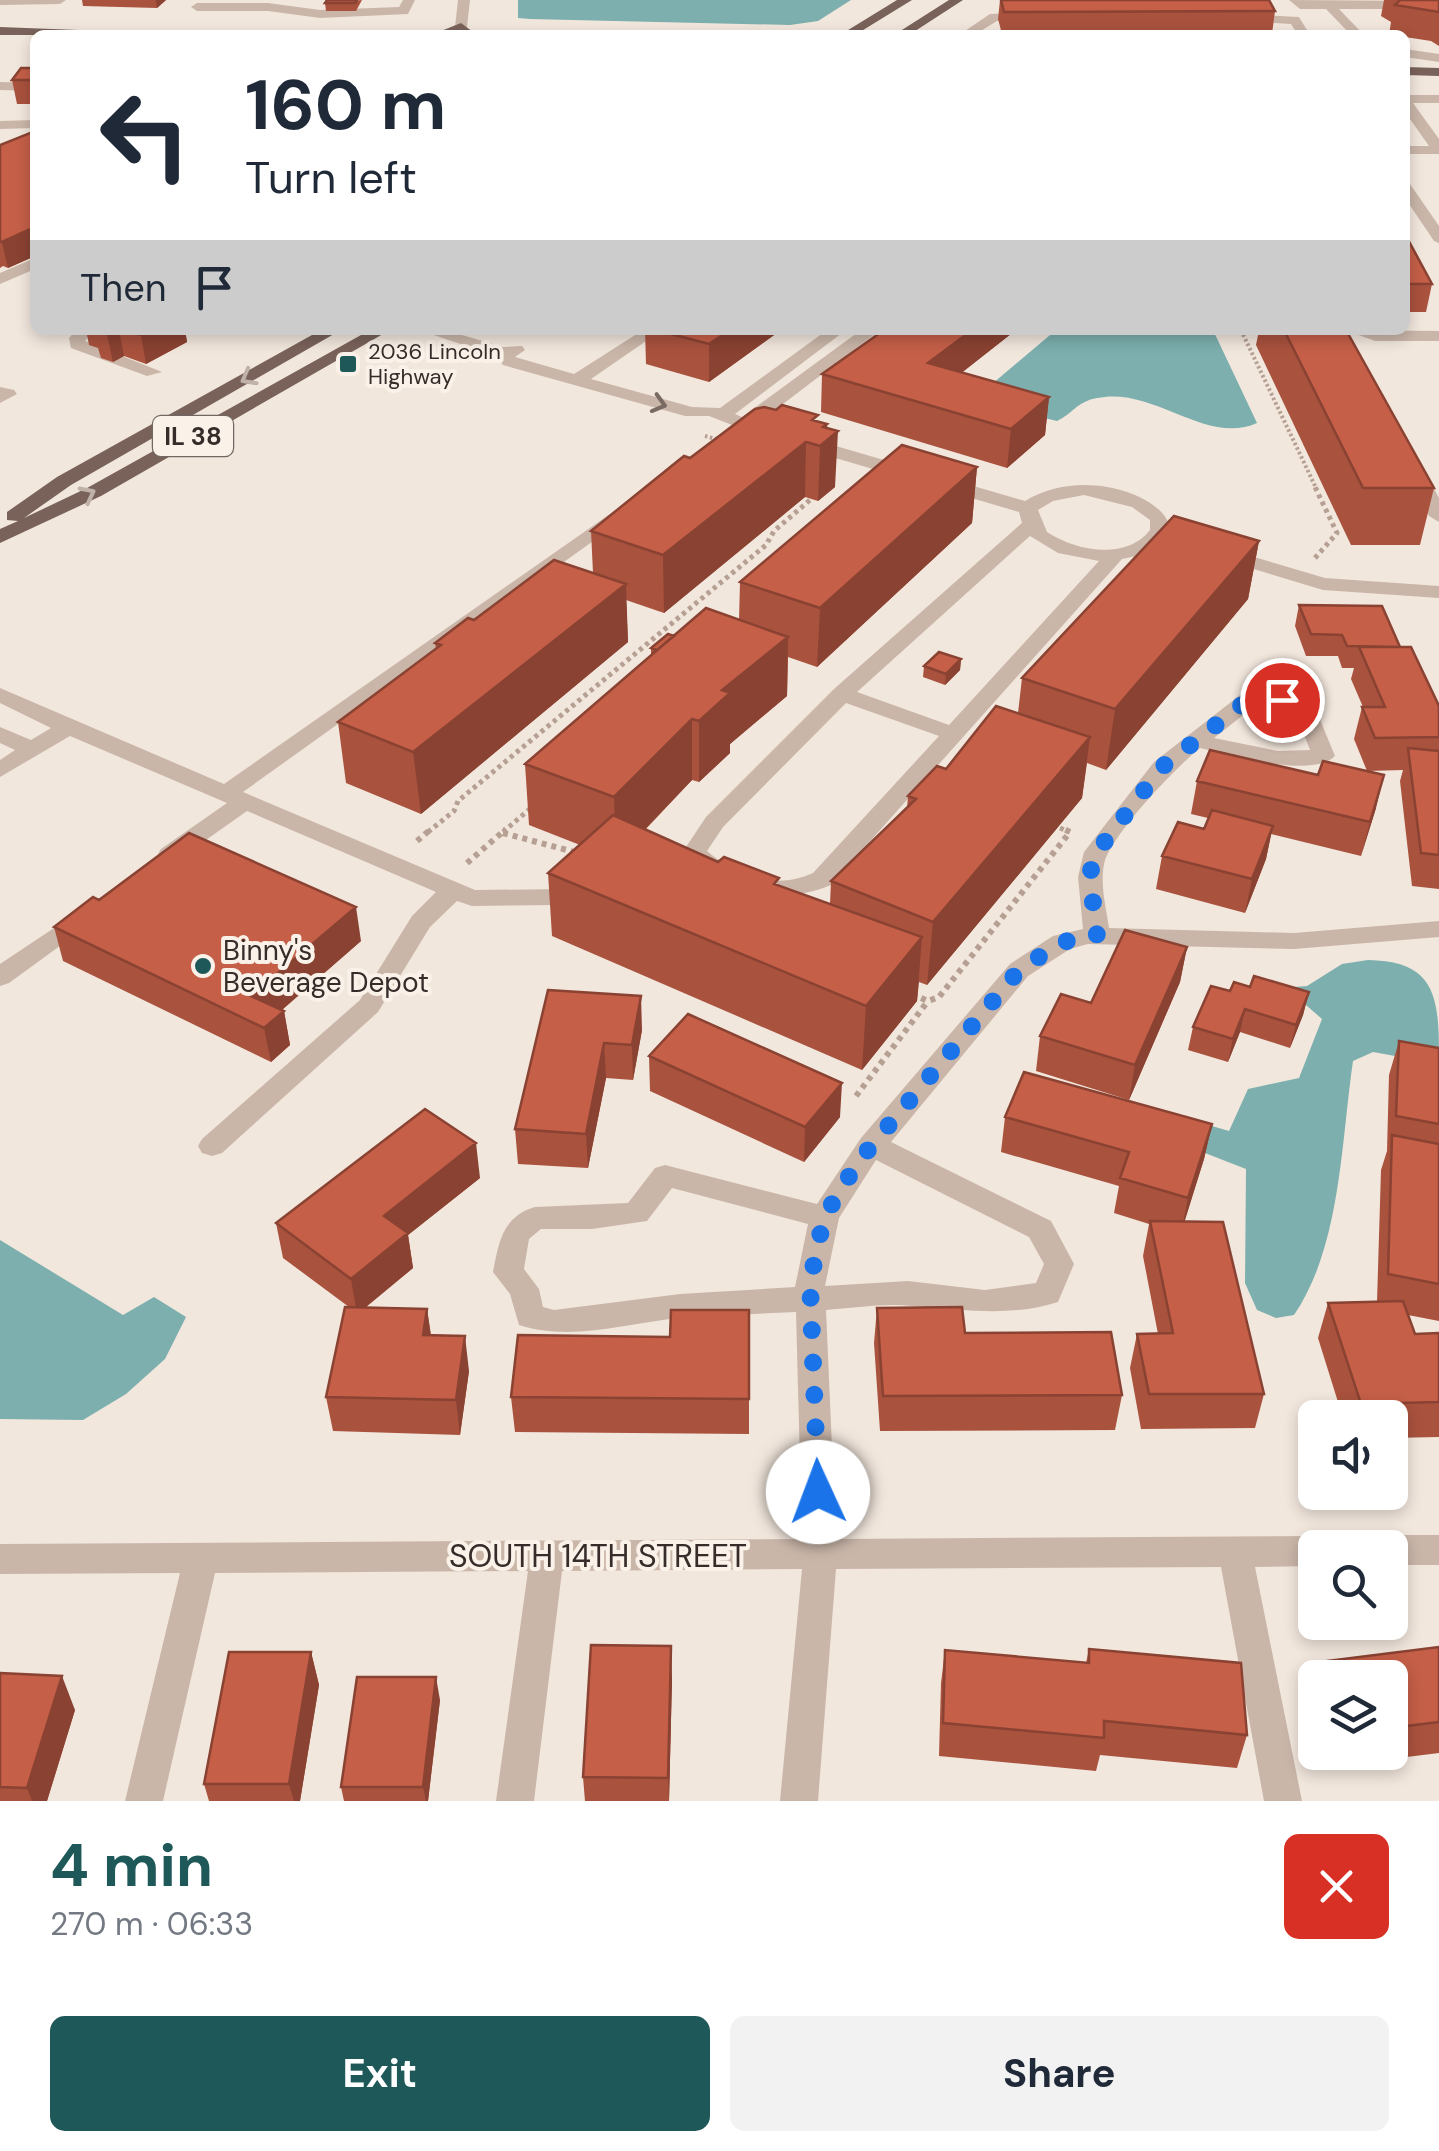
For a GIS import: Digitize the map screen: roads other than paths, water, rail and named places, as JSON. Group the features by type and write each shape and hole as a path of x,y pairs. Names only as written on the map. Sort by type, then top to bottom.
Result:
{"main road":[{"path":"855,30 906,0"},
{"path":"908,30 957,0"},
{"path":"0,31 30,32"},
{"path":"0,42 30,44"},
{"path":"1410,72 1439,72"},
{"path":"1410,84 1439,84"},
{"name":"IL 38","path":"0,526 64,481 325,335"},
{"name":"IL 38","path":"0,536 94,492 373,335"}],"street":[{"path":"0,0 60,0"},
{"path":"198,6 354,14 404,11 410,0"},
{"path":"464,0 466,30"},
{"path":"1294,0 1304,6 1427,5 1439,12"},
{"path":"1327,4 1353,30"},
{"path":"972,30 994,17 1042,16"},
{"path":"1233,18 1294,20 1301,30"},
{"path":"1410,54 1439,58"},
{"path":"0,86 30,87"},
{"path":"1410,100 1439,99"},
{"path":"1410,107 1439,150"},
{"path":"0,125 30,124"},
{"path":"1410,150 1439,150"},
{"path":"1410,192 1431,215 1439,238"},
{"path":"0,279 30,266"},
{"path":"1410,324 1439,324"},
{"path":"80,335 77,344 154,372"},
{"path":"444,335 502,352 528,349 707,400 716,413"},
{"path":"577,380 646,335"},
{"path":"716,413 831,335"},
{"path":"714,439 743,425 865,335"},
{"path":"1348,335 1439,336"},
{"path":"502,352 510,361 691,412 716,413 1030,516 1054,544 1094,554 1116,554 1176,539 1322,584 1439,592"},
{"path":"1404,450 1439,516"},
{"path":"1116,554 822,880 803,889 776,888 720,874 694,853 714,822 842,694 1030,516 1064,491 1105,490 1142,503 1176,539"},
{"path":"144,874 238,796 641,497"},
{"path":"842,694 954,734"},
{"path":"0,695 472,898 563,897"},
{"path":"1097,936 1090,877 1093,857 1162,767 1252,697 1282,700 1306,710 1324,756 1278,758 1198,741"},
{"path":"0,770 68,727"},
{"path":"0,734 33,750"},
{"path":"212,1146 369,1006 421,922 454,889"},
{"path":"0,977 101,904"},
{"path":"799,1801 820,1556 810,1282 824,1217 872,1145 1019,970 1062,942 1097,936 1294,941 1439,929"},
{"path":"824,1217 665,1176 638,1213 534,1218 515,1234 508,1272 524,1289 530,1316 554,1322 680,1306 908,1293 985,1302 1047,1293 1059,1264 1040,1229 872,1145"},
{"path":"1408,1550 1439,1550"},
{"name":"SOUTH 14TH STREET","path":"0,1559 1298,1551"},
{"path":"1235,1552 1283,1801"},
{"path":"515,1801 547,1557"},
{"path":"144,1801 201,1558"}],"water":[{"path":"518,0 851,0 818,21 790,25 518,18"},
{"path":"1050,335 1215,335 1257,423 1238,428 1218,427 1139,400 1118,397 1090,400 1057,421 983,403 979,395"},
{"path":"1391,962 1422,977 1435,1004 1439,1064 1373,1052 1353,1061 1337,1193 1321,1258 1294,1315 1276,1318 1257,1310 1245,1283 1246,1169 1205,1153 1205,1124 1229,1131 1248,1089 1299,1078 1322,1019 1306,1005 1293,1005 1282,988 1307,986 1342,964"},
{"path":"0,1240 123,1315 154,1297 186,1317 165,1359 126,1394 83,1420 0,1419"}],"place":[{"name":"2036 Lincoln Highway","path":"348,364"},
{"name":"Binny's Beverage Depot","path":"203,966"}]}
